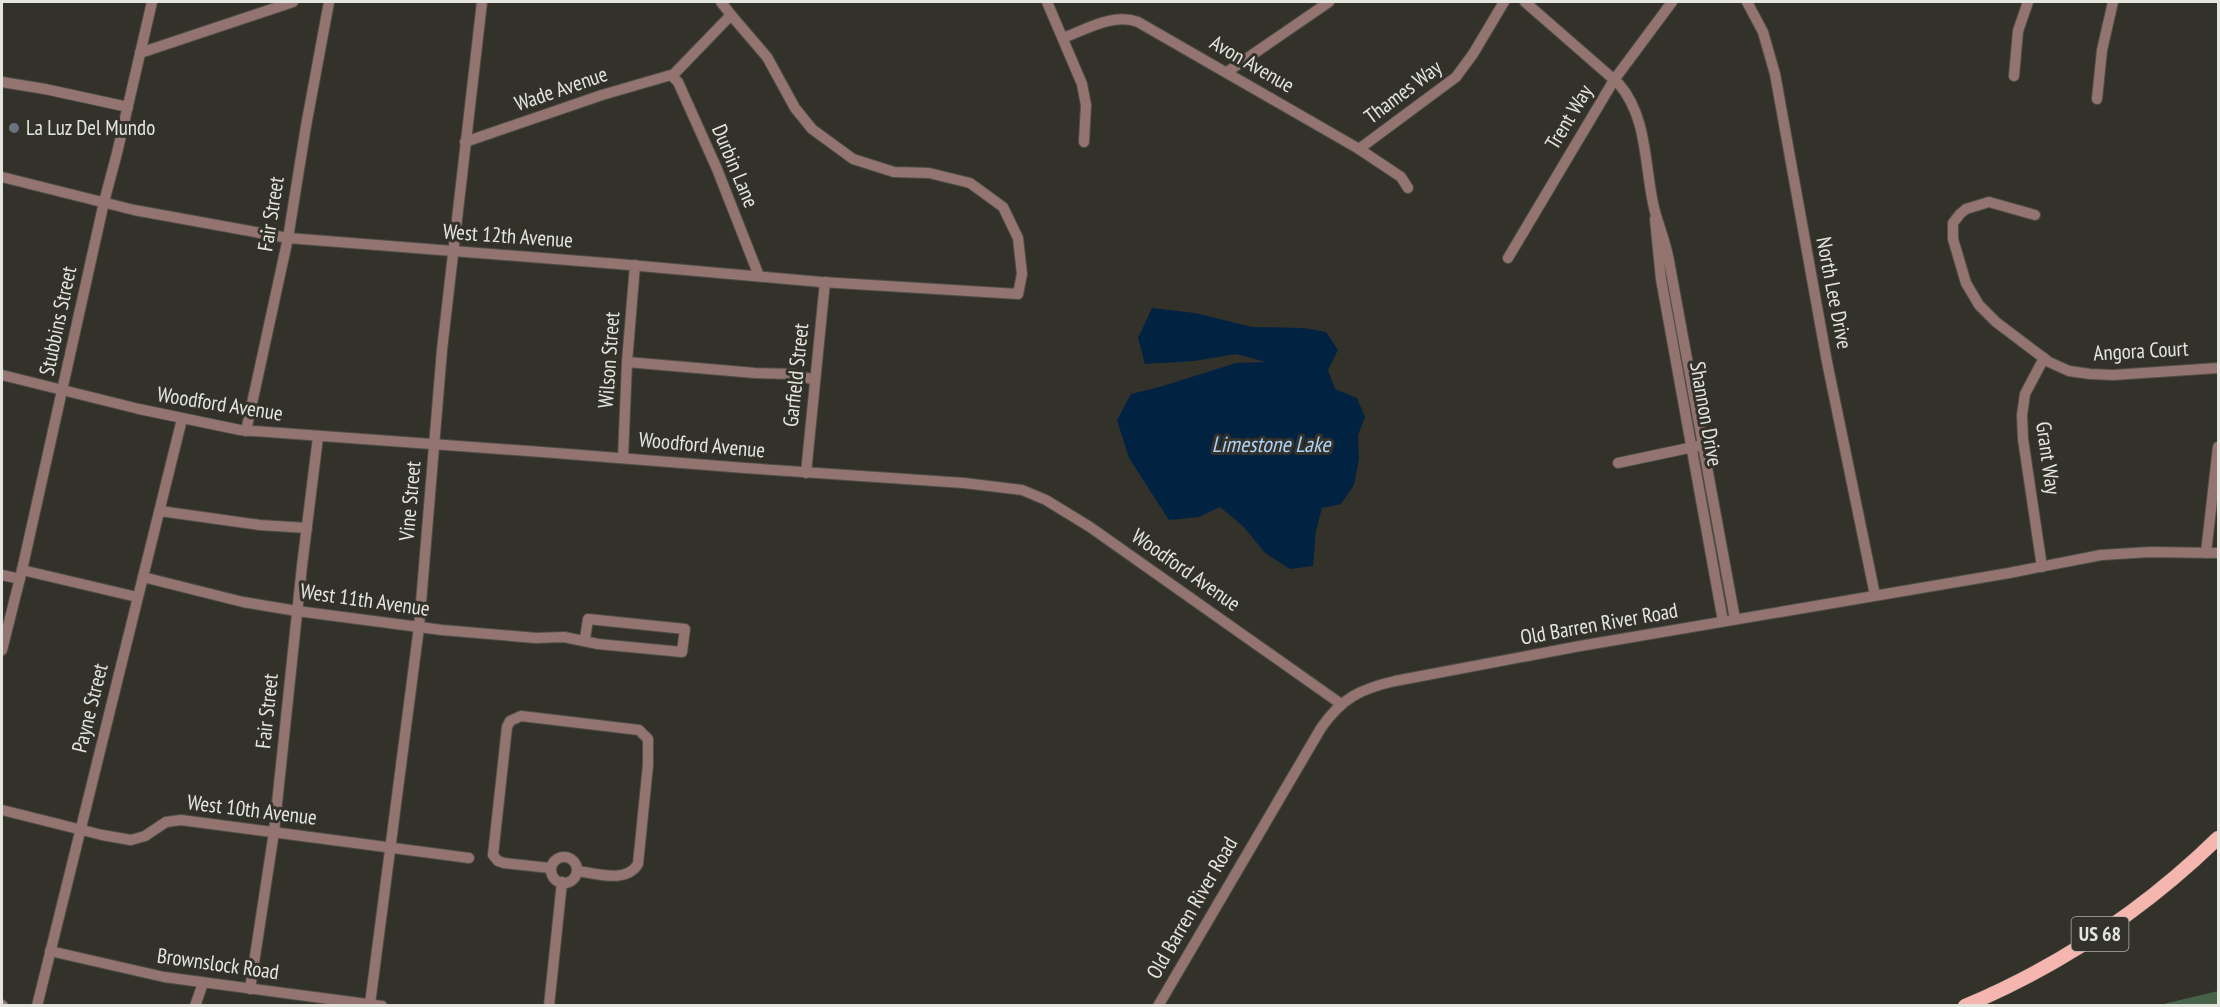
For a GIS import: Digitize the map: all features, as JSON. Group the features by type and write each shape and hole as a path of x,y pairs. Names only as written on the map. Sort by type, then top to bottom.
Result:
{"main road":[{"name":"US 68","path":"1965,1005 2030,975 2101,934 2156,894 2218,838"}],"street":[{"name":"Stubbins Street","path":"2,650 152,2"},
{"path":"140,53 293,2"},
{"name":"Fair Street","path":"246,431 288,238 329,2"},
{"name":"Vine Street","path":"370,1004 419,627 452,252 482,2"},
{"path":"672,75 731,15 721,2"},
{"path":"1047,2 1085,94 1084,142"},
{"path":"1227,72 1329,2"},
{"name":"Thames Way","path":"1359,149 1456,77 1473,54 1504,2"},
{"name":"Shannon Drive","path":"1525,2 1614,80 1626,93 1636,113 1655,213 1666,246 1682,326 1735,619"},
{"name":"Trent Way","path":"1508,258 1614,80 1671,2"},
{"name":"North Lee Drive","path":"1748,2 1763,32 1775,74 1827,362 1875,595"},
{"path":"2014,76 2018,31 2028,2"},
{"path":"2097,99 2102,50 2113,2"},
{"name":"West 12th Avenue","path":"2,177 214,226 288,238 825,282 1018,294 1023,274 1018,238 1003,207 970,183 928,173 894,172 854,159 812,129 795,108 767,57 731,15"},
{"name":"Avon Avenue","path":"1063,38 1107,21 1128,18 1227,72 1359,149 1401,177 1408,188"},
{"name":"Wade Avenue","path":"465,142 621,89 672,75"},
{"name":"Durbin Lane","path":"672,75 678,82 717,169 759,276"},
{"path":"2,82 128,107"},
{"name":"Angora Court","path":"2035,215 1989,202 1960,213 1953,224 1953,234 1966,283 1979,305 1996,322 2044,358 2069,371 2090,374 2124,374 2218,368"},
{"name":"Shannon Drive","path":"1655,213 1655,241 1723,621"},
{"name":"Wilson Street","path":"623,458 627,362 635,265"},
{"name":"Garfield Street","path":"806,473 825,282"},
{"path":"1670,328 1682,326"},
{"name":"Grant Way","path":"2042,567 2022,415 2025,394 2044,358"},
{"path":"627,362 793,374 815,380"},
{"name":"Woodford Avenue","path":"2,375 182,419 246,431 1009,487 1035,494 1090,526 1341,704"},
{"name":"Payne Street","path":"37,1005 182,419"},
{"name":"Fair Street","path":"250,989 274,832 318,437"},
{"path":"1618,463 1704,445"},
{"path":"2206,553 2218,447"},
{"path":"160,511 260,525 307,528"},
{"path":"1708,534 1720,532"},
{"name":"Old Barren River Road","path":"1158,1005 1296,766 1321,728 1341,704 1366,689 1395,681 1723,621 2101,555 2218,553"},
{"path":"2,575 21,575 137,597"},
{"name":"West 11th Avenue","path":"143,577 243,602 419,627 536,638 564,636 585,639 598,644 682,652 685,629 588,619 585,639"},
{"path":"550,868 504,863 495,859 493,855 507,727 510,721 521,716 639,730 648,739 648,765 638,864 631,872 618,876 577,871"},
{"name":"West 10th Avenue","path":"2,810 102,835 135,840 166,822 181,820 469,858"},
{"path":"564,856 572,860 577,871 573,879 562,882 553,877 550,868 556,858 564,856"},
{"path":"549,1005 562,882"},
{"name":"Brownslock Road","path":"50,951 165,977 382,1005"},
{"path":"195,1005 203,982"}],"green space":[{"path":"2218,991 2218,1005 2159,1005"}],"water":[{"name":"Limestone Lake","path":"1152,308 1195,313 1252,327 1304,328 1326,332 1338,350 1328,370 1335,389 1357,398 1365,417 1358,435 1359,459 1354,485 1341,504 1322,508 1316,530 1313,566 1290,569 1265,553 1243,526 1220,507 1199,517 1169,520 1129,458 1117,420 1131,394 1236,363 1266,362 1236,354 1194,361 1145,364 1138,338"}],"place":[{"name":"La Luz Del Mundo","path":"14,128"}]}
